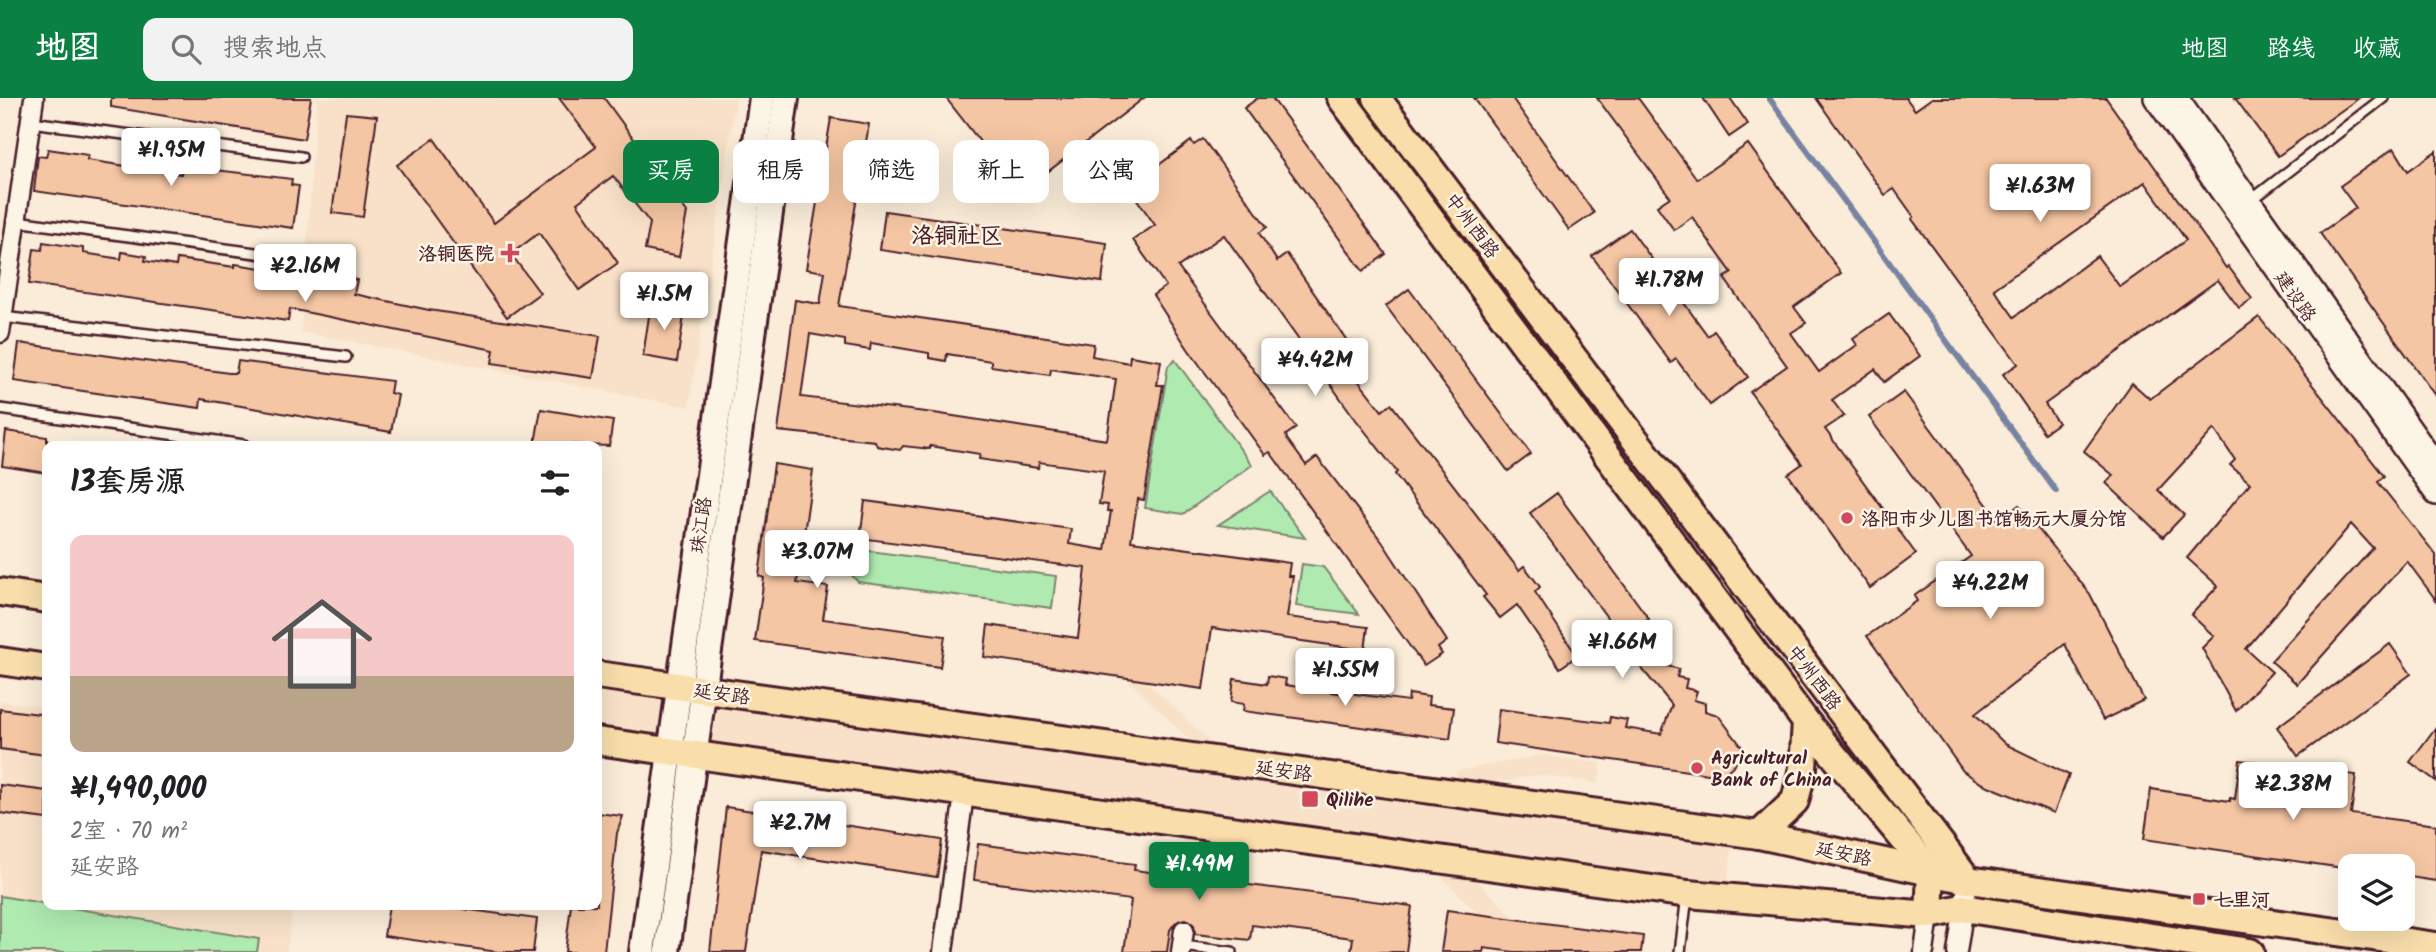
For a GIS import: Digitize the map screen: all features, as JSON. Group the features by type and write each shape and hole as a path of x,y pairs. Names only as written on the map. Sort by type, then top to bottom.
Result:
{"main road":[{"name":"珠江路","path":"667,952 681,753 762,98"},
{"name":"珠江路","path":"689,688 786,98"},
{"name":"中州西路","path":"1341,98 1806,722 1931,872"},
{"name":"中州西路","path":"1377,98 1968,880"},
{"path":"0,592 42,598"},
{"path":"0,661 42,667"},
{"name":"延安路","path":"602,676 1759,835 1968,880"},
{"path":"1759,835 1795,801 1803,768 1806,722"},
{"path":"602,742 1688,894 1929,915 1962,908 2250,952"},
{"name":"珠江路","path":"642,952 681,753"},
{"path":"1929,915 1931,872"},
{"path":"1968,880 2436,946"}],"street":[{"path":"1,325 34,98"},
{"name":"建设路","path":"2155,98 2244,206 2436,465"},
{"name":"建设路","path":"2177,98 2244,206 2436,494"},
{"path":"943,952 964,794"},
{"path":"1957,952 1968,880"},
{"path":"1924,952 1929,915"}],"lane":[{"path":"2244,206 2382,98"},
{"path":"31,122 302,157"},
{"path":"16,221 286,257"},
{"path":"1,325 346,357"},
{"path":"0,409 223,441"},
{"path":"1681,952 1688,894"},
{"path":"1182,942 1232,952"}],"shaded area":[{"name":"洛铜医院","path":"317,98 736,98 689,407 301,332"},
{"path":"1128,663 1217,749 1454,794 1457,771 1542,755 1601,763 1598,783 1537,775 1478,786 1734,833 1726,894 1468,872 1517,921 1499,934 1442,877 1445,856 602,741 602,680 1196,746 1122,674"},
{"path":"0,701 42,706 42,910 291,910 287,952 0,952"}],"green space":[{"path":"1175,360 1252,465 1183,514 1145,508 1168,366"},
{"path":"1270,491 1305,538 1218,525"},
{"path":"825,545 1056,576 1052,608 858,582"},
{"path":"1302,564 1323,567 1359,614 1296,606"},
{"path":"0,896 42,903 42,910 84,910 259,939 257,952 0,952"}],"building":[{"path":"111,98 311,98 304,139 111,107"},
{"path":"559,98 604,98 635,140 623,140 623,189 613,176 577,203 618,263 579,290 539,233 511,254 540,293 507,317 397,165 434,139 494,223 596,147"},
{"path":"946,98 1144,98 1089,140 1063,140 1063,160 1049,171 1049,140 979,140"},
{"path":"1258,98 1272,98 1386,254 1363,271 1244,108"},
{"path":"1474,98 1512,98 1594,213 1569,230"},
{"path":"1597,98 1638,98 1697,179 1748,144 1841,273 1794,307 1806,323 1791,333 1819,372 1857,345 1853,339 1889,314 1920,356 1884,382 1875,369 1832,400 1844,416 1825,429 1916,554 1870,588 1788,474 1802,464 1750,392 1787,366 1724,278 1732,273 1692,217 1674,230 1657,206 1670,197"},
{"path":"1703,98 1730,98 1748,124 1729,137"},
{"path":"1816,98 1906,98 1915,110 1932,98 2106,98 2226,268 2228,266 2252,299 2239,308 2218,280 2045,404 2058,423 2044,433 2003,374 2018,364 1912,219 1914,217 1894,189 1885,195","holes":["2145,182 2186,240 2120,287 2097,256 2014,317 1994,289"]},
{"path":"2235,98 2359,98 2278,156"},
{"path":"346,113 377,116 363,217 332,213"},
{"path":"831,118 869,124 866,140 843,140 843,203 856,203 839,306 1094,344 1092,356 1129,363 1130,356 1161,361 1157,385 1163,385 1144,500 1138,499 1131,541 1290,563 1288,576 1293,576 1287,617 1368,627 1365,650 1212,628 1203,689 984,657 988,625 1078,638 1086,568 860,538 865,501 1071,529 1069,544 1105,550 1111,511 1107,511 1108,505 1099,504 1104,471 1039,462 1038,468 979,459 980,454 930,446 930,449 903,446 900,450 877,446 875,441 778,431 795,300 820,304 825,272 806,269 817,203 829,203 827,140","holes":["810,334 845,340 845,346 870,350 871,343 929,353 929,358 946,361 947,354 991,361 991,366 1050,375 1051,369 1116,379 1107,440 934,413 801,397"]},
{"path":"1203,139 1267,227 1259,233 1277,261 1287,254 1368,371 1357,379 1382,411 1391,404 1519,570 1524,566 1540,587 1535,592 1577,656 1560,668 1517,605 1500,618 1224,235 1178,267 1296,428 1286,435 1287,439 1306,465 1317,457 1383,543 1447,641 1438,648 1442,654 1424,666 1270,452 1265,455 1188,349 1153,295 1166,286 1133,240 1155,225 1139,203 1159,203 1159,165 1191,141 1194,145"},
{"path":"2394,148 2408,171 2436,151 2436,397 2320,233 2356,208 2340,186"},
{"path":"48,149 88,155 87,160 126,166 127,160 151,163 150,169 181,174 182,166 292,179 291,185 299,186 293,228 34,191 38,156 46,157"},
{"path":"634,203 680,203 687,212 679,257 645,250 650,223"},
{"path":"885,211 1107,243 1102,282 880,250"},
{"path":"1630,229 1708,336 1714,331 1748,377 1710,405 1676,359 1671,363 1592,256"},
{"path":"43,242 83,248 83,253 121,259 122,252 146,256 145,261 176,266 177,259 235,267 235,264 287,272 286,277 318,281 319,273 357,280 354,294 429,310 600,336 593,378 492,363 494,350 290,309 288,321 29,284 34,249 42,250"},
{"path":"1409,289 1531,454 1508,471 1386,306"},
{"path":"651,303 685,309 677,362 643,356"},
{"path":"2259,317 2384,476 2378,482 2436,555 2436,600 2407,561 2297,684 2271,661 2373,548 2351,524 2246,649 2272,672 2236,711 2202,648 2214,636 2191,615 2218,586 2187,558 2250,483 2230,465 2235,460 2214,429 2158,490 2184,515 2163,537 2106,483 2113,475 2084,451 2132,383 2150,399"},
{"path":"19,343 229,373 236,373 238,361 392,381 390,393 398,395 391,432 201,399 200,408 14,381"},
{"path":"1904,392 1999,521 2019,505 2090,594 2144,700 2103,720 2065,644 1975,714 2005,744 2069,775 2054,813 1981,783 1963,771 1867,636 1917,601 1914,596 1971,556 1869,417"},
{"path":"541,409 613,421 609,446 602,446 602,441 535,441"},
{"path":"6,431 47,437 47,441 42,441 42,472 2,466"},
{"path":"774,464 813,470 797,583 828,587 823,619 945,636 940,667 755,641 764,578 759,576"},
{"path":"1557,493 1649,619 1626,636 1662,645 1660,653 1670,655 1667,666 1679,669 1677,677 1687,679 1685,688 1697,691 1694,700 1705,703 1705,711 1718,715 1742,747 1736,763 1722,776 1495,743 1499,709 1609,723 1610,717 1627,720 1625,728 1661,734 1672,705 1628,652 1631,650 1530,513"},
{"path":"2390,644 2411,674 2298,756 2277,727"},
{"path":"1268,676 1286,679 1285,685 1339,693 1340,685 1356,687 1355,694 1408,701 1409,694 1429,697 1428,705 1454,708 1450,739 1243,711 1244,704 1231,702 1234,679 1267,684"},
{"path":"0,709 42,714 42,754 0,749"},
{"path":"2436,727 2436,781 2410,762"},
{"path":"2240,760 2356,775 2351,814 2436,825 2436,881 2415,878 2415,854 2338,854 2338,867 2144,839 2151,789 2230,801 2230,798 2235,799"},
{"path":"0,785 42,790 42,818 0,813"},
{"path":"726,807 942,840 937,877 761,850 746,952 710,952"},
{"path":"602,814 623,816 617,833 604,952 565,952 570,910 602,910"},
{"path":"978,844 1135,864 1134,870 1412,906 1406,952 1351,952 1353,938 1252,925 1250,940 1195,934 1194,925 1185,919 1175,923 1170,930 1167,952 1124,952 1131,900 974,880"},
{"path":"388,910 471,910 537,919 533,952 498,952 384,936"},
{"path":"1447,910 1643,936 1641,952 1514,952 1484,948 1483,952 1441,952"}],"waterway":[{"path":"1769,98 2056,491"}],"place":[{"name":"洛铜医院","path":"510,253"},
{"name":"洛阳市少儿图书馆畅元大厦分馆","path":"1847,518"},
{"name":"Agricultural Bank of China","path":"1697,768"},
{"name":"Qilihe","path":"1310,799"},
{"name":"七里河","path":"2199,899"}],"district":[{"name":"洛铜社区","path":"957,235"}]}
